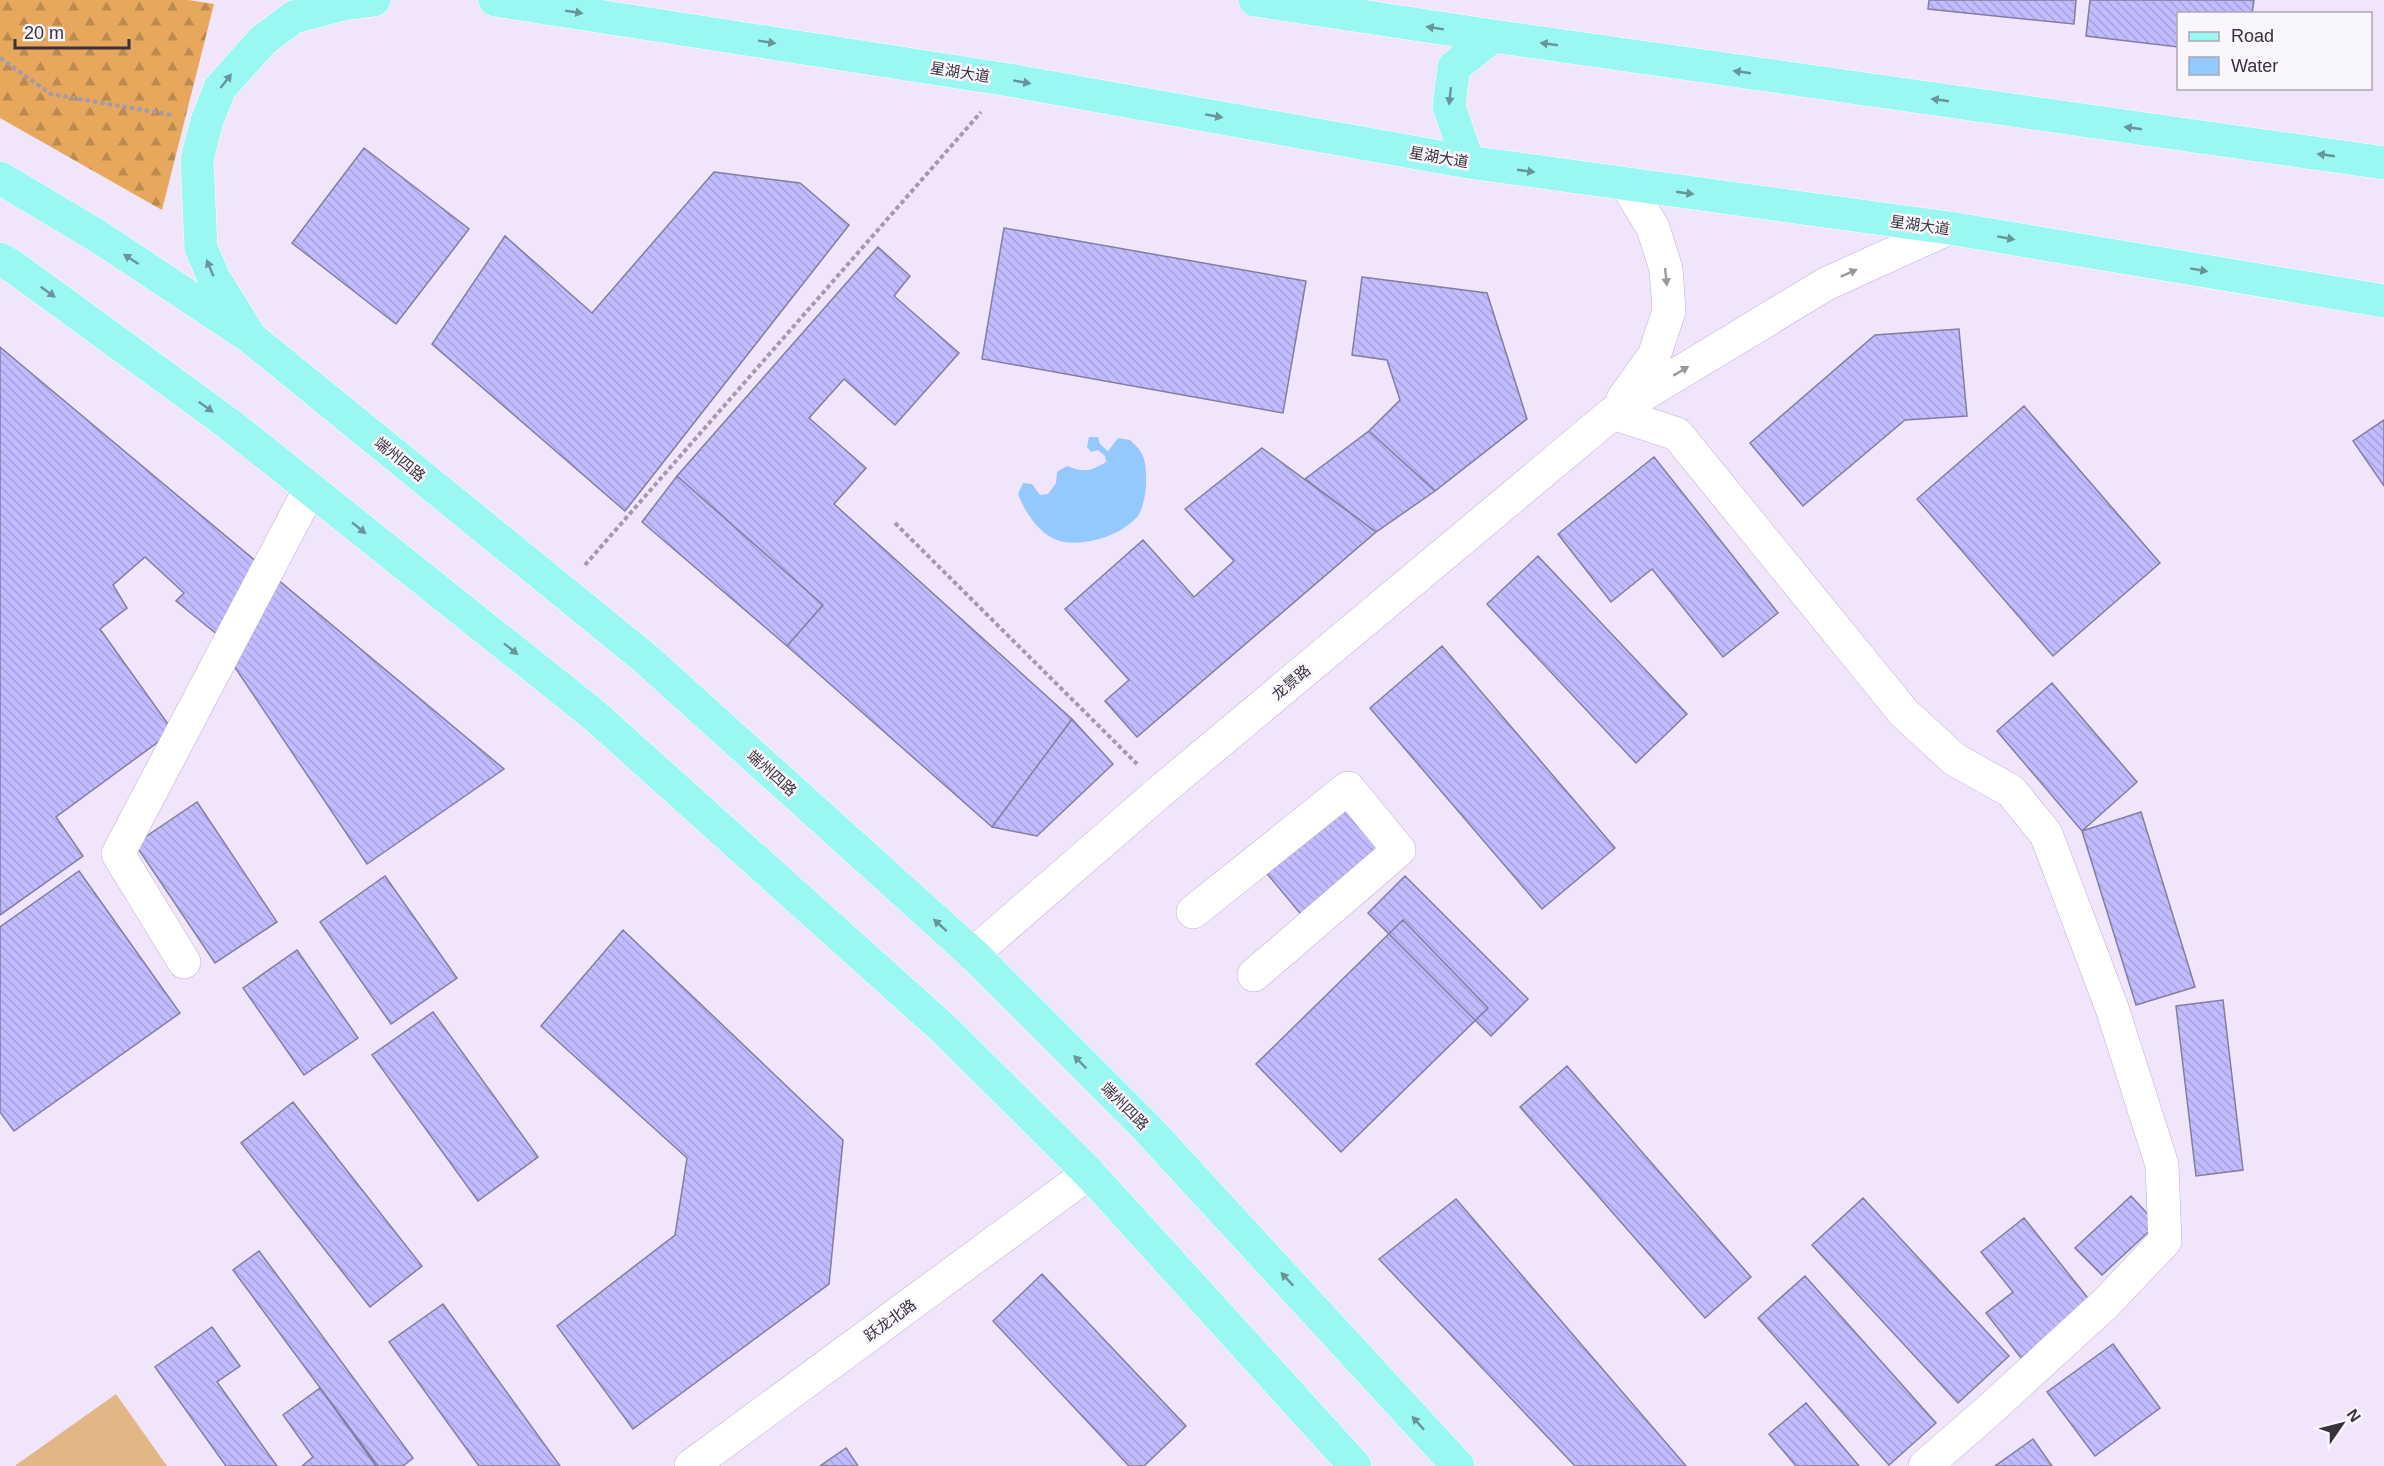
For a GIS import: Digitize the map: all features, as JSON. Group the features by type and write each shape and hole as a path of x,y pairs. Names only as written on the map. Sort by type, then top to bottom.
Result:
{"main road":[{"path":"250,337 214,278 201,248 197,159 207,121 220,88 263,40 294,17 343,4 374,0"},
{"name":"星湖大道","path":"495,0 1009,80 1468,162 1948,228 2384,301"},
{"path":"1255,0 2384,163"},
{"path":"1468,162 1449,106 1454,67 1493,36"},
{"name":"端州四路","path":"0,178 99,237 250,337 646,659 973,954 1145,1126 1458,1466"},
{"path":"5,268 229,424 594,715 945,1030 1089,1173 1355,1466"}],"street":[{"path":"1613,413 1654,356 1669,311 1665,268 1653,228 1627,185"},
{"path":"1613,413 1826,284 1948,228"},
{"path":"1613,413 1677,434 1904,713 1954,759 2011,791 2046,834 2113,1011 2162,1166 2165,1241 2105,1304 1986,1413 1924,1466"},
{"name":"龙景路","path":"973,954 1163,789 1613,413"},
{"path":"184,962 117,854 310,489"},
{"path":"1192,912 1348,788 1399,850 1254,975"},
{"name":"跃龙北路","path":"691,1466 1089,1173"}],"path":[{"path":"0,58 51,94 207,121"},
{"path":"562,591 1009,80"},
{"path":"895,523 1163,789"}],"green space":[{"path":"0,0 188,0 214,4 162,210 0,118"}],"shaded area":[{"path":"116,1394 167,1466 16,1466 16,1465"}],"water":[{"path":"1089,437 1098,437 1100,444 1108,451 1118,438 1130,440 1138,448 1146,468 1143,504 1137,517 1130,524 1112,535 1091,541 1060,541 1040,529 1018,494 1023,483 1032,484 1040,495 1048,494 1056,483 1057,472 1067,466 1087,470 1106,462 1105,456 1098,450 1091,452 1087,447"}],"building":[{"path":"1929,0 2076,0 2074,24 1928,9"},
{"path":"2090,0 2254,0 2252,12 2177,12 2177,47 2086,36"},
{"path":"364,148 469,229 396,324 292,243"},
{"path":"714,172 800,183 849,225 625,511 432,344 505,236 592,313"},
{"path":"1004,228 1306,281 1283,413 982,359"},
{"path":"878,247 910,276 894,296 959,353 895,425 844,379 809,418 866,468 834,504 1072,719 992,827 787,646 823,605 677,476"},
{"path":"1362,277 1487,293 1527,419 1435,491 1369,431 1400,400 1387,360 1352,355"},
{"path":"1959,329 1967,416 1905,420 1803,506 1750,443 1875,335"},
{"path":"0,347 504,769 367,864 230,660 240,653 176,601 184,593 145,557 113,585 127,608 100,629 173,731 56,817 83,856 0,915"},
{"path":"2024,406 2160,563 2053,656 1917,499"},
{"path":"2384,420 2384,486 2353,441"},
{"path":"1369,431 1435,491 1376,532 1305,479"},
{"path":"1262,448 1376,532 1137,737 1105,701 1129,680 1065,609 1143,540 1194,597 1234,561 1185,509"},
{"path":"1654,457 1778,613 1723,657 1652,569 1611,602 1558,534"},
{"path":"677,476 823,605 787,646 642,522"},
{"path":"1538,556 1687,714 1636,763 1487,604"},
{"path":"1442,646 1615,848 1542,909 1370,708"},
{"path":"2052,683 2137,782 2082,831 1997,731"},
{"path":"1072,719 1113,764 1037,836 992,827"},
{"path":"197,802 277,922 215,963 135,844"},
{"path":"1346,802 1386,851 1304,918 1264,870"},
{"path":"2141,812 2195,987 2136,1005 2082,831"},
{"path":"79,871 180,1013 14,1131 0,1112 0,927"},
{"path":"385,876 457,978 391,1024 320,922"},
{"path":"1405,876 1528,999 1491,1036 1368,913"},
{"path":"1403,920 1488,1008 1341,1152 1256,1064"},
{"path":"623,930 843,1140 829,1284 633,1429 557,1326 675,1235 687,1158 541,1026"},
{"path":"297,950 358,1038 304,1075 243,988"},
{"path":"2223,1000 2243,1170 2196,1176 2176,1006"},
{"path":"433,1012 538,1157 478,1201 372,1055"},
{"path":"1567,1066 1751,1277 1705,1318 1520,1107"},
{"path":"293,1102 422,1266 370,1307 241,1143"},
{"path":"2131,1196 2157,1224 2102,1275 2075,1248"},
{"path":"1863,1198 2009,1356 1958,1403 1812,1245"},
{"path":"1456,1199 1686,1466 1575,1466 1379,1259"},
{"path":"2024,1218 2091,1302 2021,1358 1986,1313 2013,1292 1981,1252"},
{"path":"259,1251 413,1458 403,1466 378,1466 233,1270"},
{"path":"1042,1274 1186,1426 1144,1466 1129,1466 993,1321"},
{"path":"1805,1276 1936,1423 1889,1465 1758,1318"},
{"path":"443,1304 560,1466 479,1466 389,1342"},
{"path":"212,1327 240,1366 217,1382 277,1466 226,1466 155,1367"},
{"path":"2113,1344 2160,1408 2095,1456 2047,1392"},
{"path":"320,1388 376,1466 302,1466 313,1457 283,1415"},
{"path":"1806,1403 1859,1466 1796,1466 1769,1434"},
{"path":"2033,1439 2052,1466 1995,1466"},
{"path":"846,1448 858,1466 820,1466"}]}
